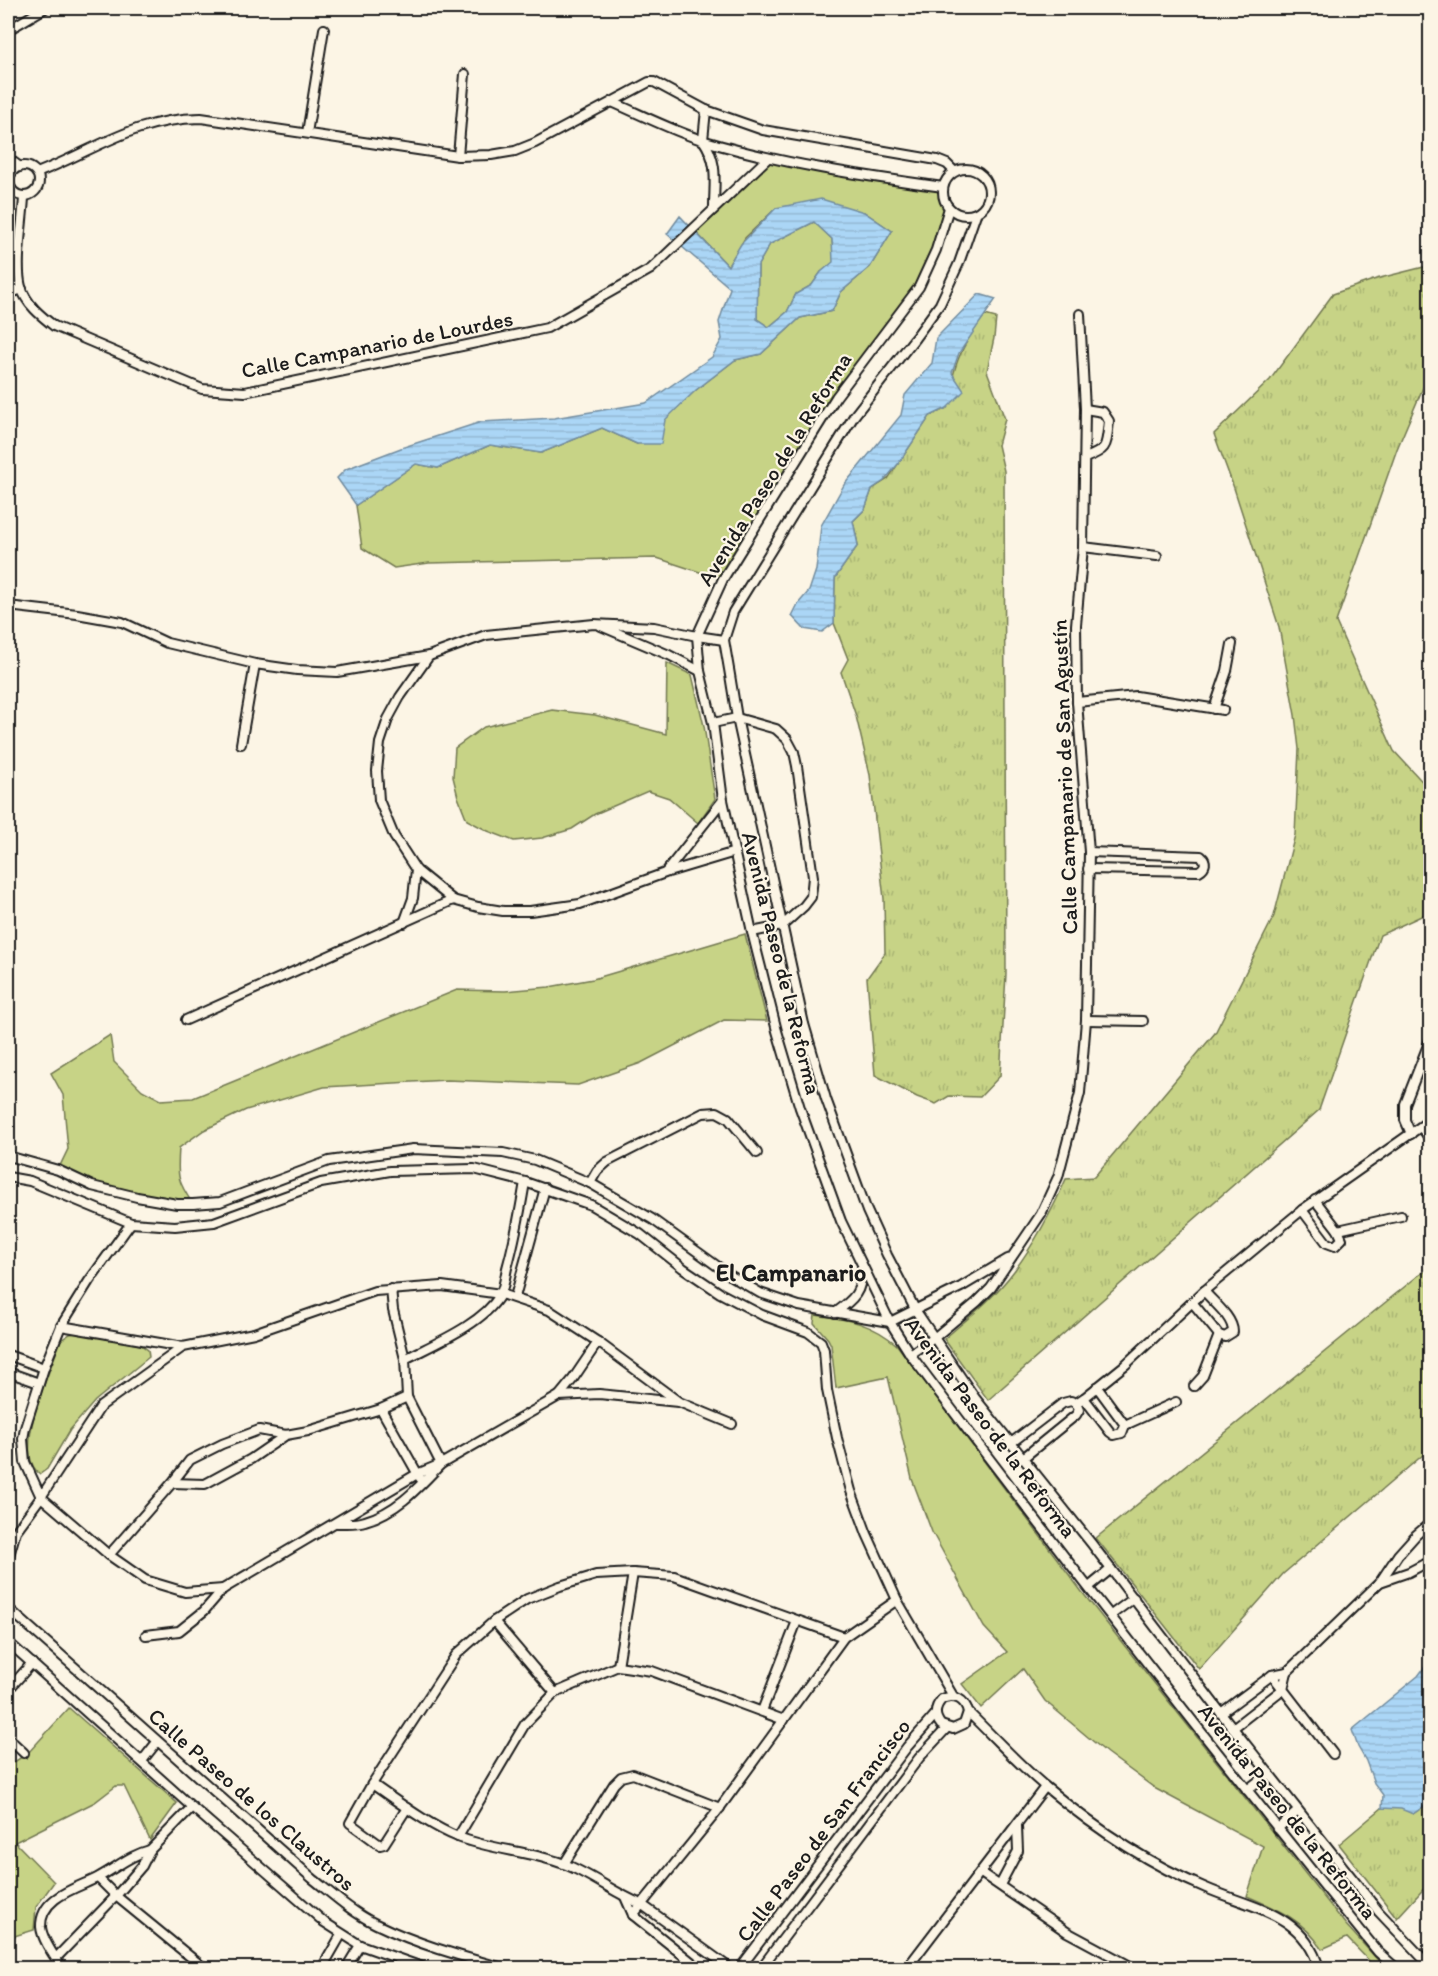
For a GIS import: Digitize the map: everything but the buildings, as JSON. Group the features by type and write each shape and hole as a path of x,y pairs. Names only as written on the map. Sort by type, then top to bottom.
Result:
{"street":[{"path":"8,30 45,8"},
{"path":"307,133 324,28"},
{"path":"458,156 465,74"},
{"path":"37,173 136,128 183,118 201,118 458,156 491,155 515,151 535,143 649,82 654,82 706,110 764,130 937,160 947,164 954,171"},
{"path":"612,102 703,140 768,158 944,187"},
{"path":"706,110 703,140 710,151 714,165 714,208"},
{"path":"8,158 20,167"},
{"name":"Calle Campanario de Lourdes","path":"22,289 33,307 54,326 202,388 245,392 547,328 651,269 768,158"},
{"path":"20,167 29,167 37,173 39,182 37,190 29,196 15,194 8,180 12,172 20,167"},
{"path":"972,168 987,181 990,193 984,209 966,216 957,214 949,208 945,202 944,187 946,180 954,171 972,168"},
{"path":"8,294 22,289 19,274 24,196"},
{"name":"Avenida Paseo de la Reforma","path":"949,208 936,250 919,287 836,397 723,579 697,636 700,671 713,723 723,800 774,1019 800,1107 841,1221 890,1322 910,1354 1277,1828 1378,1952 1396,1968"},
{"name":"Avenida Paseo de la Reforma","path":"976,214 959,262 940,304 854,416 733,612 724,640 737,717 804,1024 826,1099 867,1211 916,1311 975,1398 1134,1598 1221,1713 1379,1912 1431,1966"},
{"name":"Calle Campanario de San Agustín","path":"910,1354 934,1338 991,1288 1041,1214 1058,1178 1080,1093 1086,1020 1089,852 1077,702 1076,626 1083,546 1085,410 1080,314"},
{"path":"1084,459 1105,448 1109,421 1103,412 1085,410"},
{"path":"1083,546 1157,556"},
{"path":"8,606 122,622 167,643 255,664 297,670 337,672 429,656 486,635 594,624 654,627 724,640"},
{"path":"594,624 651,647 700,671"},
{"path":"1214,708 1227,671 1232,644"},
{"path":"429,656 400,697 388,719 380,743 377,771 379,800 394,836 416,870 453,900 503,911 530,911 580,904 665,873 735,852"},
{"path":"241,744 255,664"},
{"path":"1077,702 1136,696 1222,710"},
{"path":"713,723 737,717 776,729 787,739 794,752 813,877 811,897 782,926 752,932"},
{"path":"665,873 723,800"},
{"path":"1088,869 1199,871 1205,865 1205,859 1201,856 1089,852"},
{"path":"404,923 413,898 416,870"},
{"path":"186,1020 453,900"},
{"path":"1086,1020 1143,1021"},
{"path":"1411,1134 1405,1120 1405,1104 1431,1040"},
{"path":"590,1183 607,1161 703,1113 717,1112 728,1118 757,1152"},
{"path":"1011,1443 1063,1403 1080,1400 1097,1388 1204,1291 1302,1210 1431,1120"},
{"path":"1421,1127 1431,1139"},
{"path":"8,1156 58,1170 92,1186 177,1204 220,1202 329,1161 413,1149 503,1153 535,1160 590,1183 652,1219 731,1276 760,1293 799,1306 890,1322"},
{"path":"8,1177 30,1181 131,1222 175,1226 214,1222 321,1183 390,1170 474,1169 525,1182 591,1205 640,1234 683,1268 720,1293 762,1316 796,1327 817,1338 824,1350 827,1389 837,1438 851,1491 867,1534 897,1600 953,1696 964,1701 968,1712 1046,1787 1092,1823 1160,1866 1204,1888 1280,1917 1304,1936 1315,1955 1319,1968"},
{"path":"405,1359 472,1322 501,1294 518,1225 525,1182"},
{"path":"515,1298 544,1188"},
{"path":"1302,1210 1330,1245 1335,1246 1342,1239 1338,1230 1315,1200"},
{"path":"1338,1230 1401,1216"},
{"path":"131,1222 89,1281 61,1326 44,1368 25,1428 23,1439 25,1462 41,1497 109,1555 145,1580 185,1592 224,1589"},
{"name":"Calle Campanario de San Agustín","path":"890,1322 962,1287 1010,1258"},
{"path":"835,1313 856,1295 862,1282 862,1267"},
{"path":"61,1326 183,1347 254,1333 375,1291 392,1288 442,1286 501,1294 549,1310 598,1342 679,1402 732,1424"},
{"path":"392,1288 393,1310 405,1359 407,1397 441,1464"},
{"path":"1192,1302 1219,1335 1225,1337 1233,1332 1233,1326 1204,1291"},
{"path":"1194,1386 1203,1376 1219,1335"},
{"path":"146,1635 179,1631 204,1611 224,1589 417,1474 441,1464 559,1396 598,1342"},
{"path":"8,1559 12,1533 41,1497 101,1406 183,1347"},
{"path":"8,1355 44,1368"},
{"path":"8,1372 39,1383"},
{"path":"1097,1388 1125,1425"},
{"path":"559,1396 599,1394 679,1402"},
{"path":"109,1555 190,1460 222,1444 259,1430 286,1435 308,1431 381,1409 407,1397"},
{"path":"1080,1400 1114,1435 1122,1433 1125,1425 1176,1402"},
{"path":"1023,1458 1076,1414 1080,1400"},
{"path":"381,1409 423,1482"},
{"path":"172,1483 205,1484 251,1459 286,1435"},
{"path":"333,1524 364,1522 404,1501 441,1464"},
{"path":"1233,1728 1283,1689 1287,1672 1380,1582 1398,1555 1416,1535 1431,1523"},
{"path":"1380,1582 1431,1561"},
{"path":"1089,1587 1111,1569"},
{"path":"407,1808 384,1844 380,1845 350,1823 372,1784 456,1654 494,1621 527,1599 560,1586 596,1575 633,1573 674,1576 844,1637"},
{"path":"618,1666 633,1573"},
{"path":"1111,1615 1134,1598"},
{"path":"633,1914 720,1808 844,1637 897,1600"},
{"name":"Calle Paseo de los Claustros","path":"8,1608 157,1742 342,1902 374,1923 441,1951 503,1968"},
{"path":"494,1621 555,1693"},
{"path":"762,1711 797,1621"},
{"name":"Calle Paseo de los Claustros","path":"8,1642 324,1922 341,1935 360,1945 425,1968"},
{"path":"8,1690 32,1663"},
{"path":"458,1837 525,1724 555,1693 618,1666 652,1671 784,1720"},
{"path":"1221,1713 1272,1675 1287,1672"},
{"path":"1272,1675 1333,1754"},
{"path":"953,1696 942,1699 938,1703 935,1715 937,1721 946,1728 959,1728 967,1718 968,1712"},
{"name":"Calle Paseo de San Francisco","path":"740,1968 907,1747 935,1715"},
{"name":"Calle Paseo de San Francisco","path":"760,1968 919,1758 946,1728"},
{"path":"8,1738 24,1753"},
{"path":"141,1761 157,1742"},
{"path":"1247,1790 1269,1773"},
{"path":"564,1864 614,1784 621,1777 633,1774 720,1808"},
{"path":"372,1784 407,1808 458,1837 564,1864 641,1904 727,1968"},
{"path":"908,1968 924,1944 981,1874 1046,1787"},
{"path":"56,1958 116,1896 142,1866 150,1850 192,1807"},
{"path":"1277,1828 1299,1811"},
{"path":"1000,1885 1018,1851 1017,1826"},
{"path":"832,1848 844,1858"},
{"path":"62,1968 41,1928 43,1914 63,1894 98,1878 135,1854 150,1850"},
{"path":"981,1874 1067,1932 1134,1968"},
{"path":"98,1878 116,1896 204,1968"},
{"path":"625,1897 633,1914 699,1968"},
{"path":"322,1968 341,1935"},
{"path":"346,1968 360,1945"}],"green space":[{"path":"768,159 943,189 945,202 949,208 916,289 887,324 721,579 657,558 429,563 394,568 362,548 356,505 416,464 438,468 490,445 541,453 602,428 637,444 696,390 735,360 761,354 800,318 832,311 841,292 870,267 892,231 864,212 776,208 745,238 728,266 693,229"},
{"path":"814,222 832,239 834,262 821,272 812,285 796,294 787,312 769,327 757,319 758,265 770,244"},
{"path":"1428,266 1430,273 1430,371 1397,449 1336,622 1394,751 1430,790 1430,912 1380,935 1319,1110 988,1400 944,1339 1007,1281 1043,1226 1066,1179 1094,1177 1215,1033 1274,916 1295,835 1299,749 1279,627 1214,434 1270,380 1333,294 1376,279"},
{"path":"985,315 996,318 987,371 1005,419 998,445 1004,471 1006,974 1000,1076 980,1097 949,1096 936,1104 917,1097 875,1075 867,978 885,953 884,899 870,775 856,716 841,672 848,659 834,623 835,578 858,545 853,521 865,509 872,489 888,479 930,416 947,408 955,369 963,348"},
{"path":"667,663 692,675 704,726 715,799 698,823 669,798 648,791 595,814 572,829 542,838 514,841 467,820 453,777 455,748 484,727 552,710 595,715 666,734"},
{"path":"745,934 767,1021 724,1020 641,1063 578,1085 447,1080 324,1087 246,1110 204,1130 179,1148 179,1178 193,1204 92,1186 58,1170 68,1149 63,1095 51,1073 110,1035 114,1062 142,1090 161,1100 193,1098 457,990 505,991 549,987 593,979"},
{"path":"1430,1268 1430,1449 1283,1574 1199,1669 1096,1538"},
{"path":"815,1315 859,1323 878,1331 897,1345 1082,1592 1346,1925 1385,1968 1376,1968 1347,1938 1322,1949 1307,1930 1289,1916 1247,1896 1263,1846 1156,1789 1107,1753 1045,1701 1023,1669 981,1708 962,1684 1007,1652 984,1627 932,1532 912,1479 888,1377 836,1388 831,1345 814,1323"},
{"path":"75,1333 141,1345 148,1350 149,1357 95,1401 70,1430 47,1469 40,1474 32,1464 29,1448 31,1430 42,1389 61,1340"},
{"path":"69,1708 177,1803 150,1840 124,1786 116,1786 95,1802 15,1842 54,1882 36,1907 34,1930 8,1938 8,1766 28,1753"},
{"path":"1430,1805 1430,1882 1397,1918 1339,1844 1382,1808 1401,1808 1413,1814"}],"water":[{"path":"821,199 864,212 892,231 870,267 841,292 832,311 800,318 761,354 735,360 696,390 665,420 661,444 637,444 602,428 541,453 490,445 438,468 416,464 356,505 337,478 346,469 481,422 554,418 646,403 712,357 722,339 719,322 730,288 667,234 680,216 728,266 741,244 776,208","holes":["814,222 832,239 833,262 821,272 812,285 796,294 787,312 769,327 757,319 758,265 770,244"]},
{"path":"979,294 996,299 959,353 952,373 964,391 947,408 930,416 898,464 884,481 872,489 865,509 853,521 858,545 835,578 834,623 822,632 804,629 792,616 809,591 816,570 821,526 844,485 901,415 905,395 932,363 936,338"},
{"path":"1430,1660 1430,1805 1413,1814 1401,1809 1382,1808 1383,1795 1374,1783 1352,1730 1418,1676"}],"district":[{"name":"El Campanario","path":"791,1273"}]}
